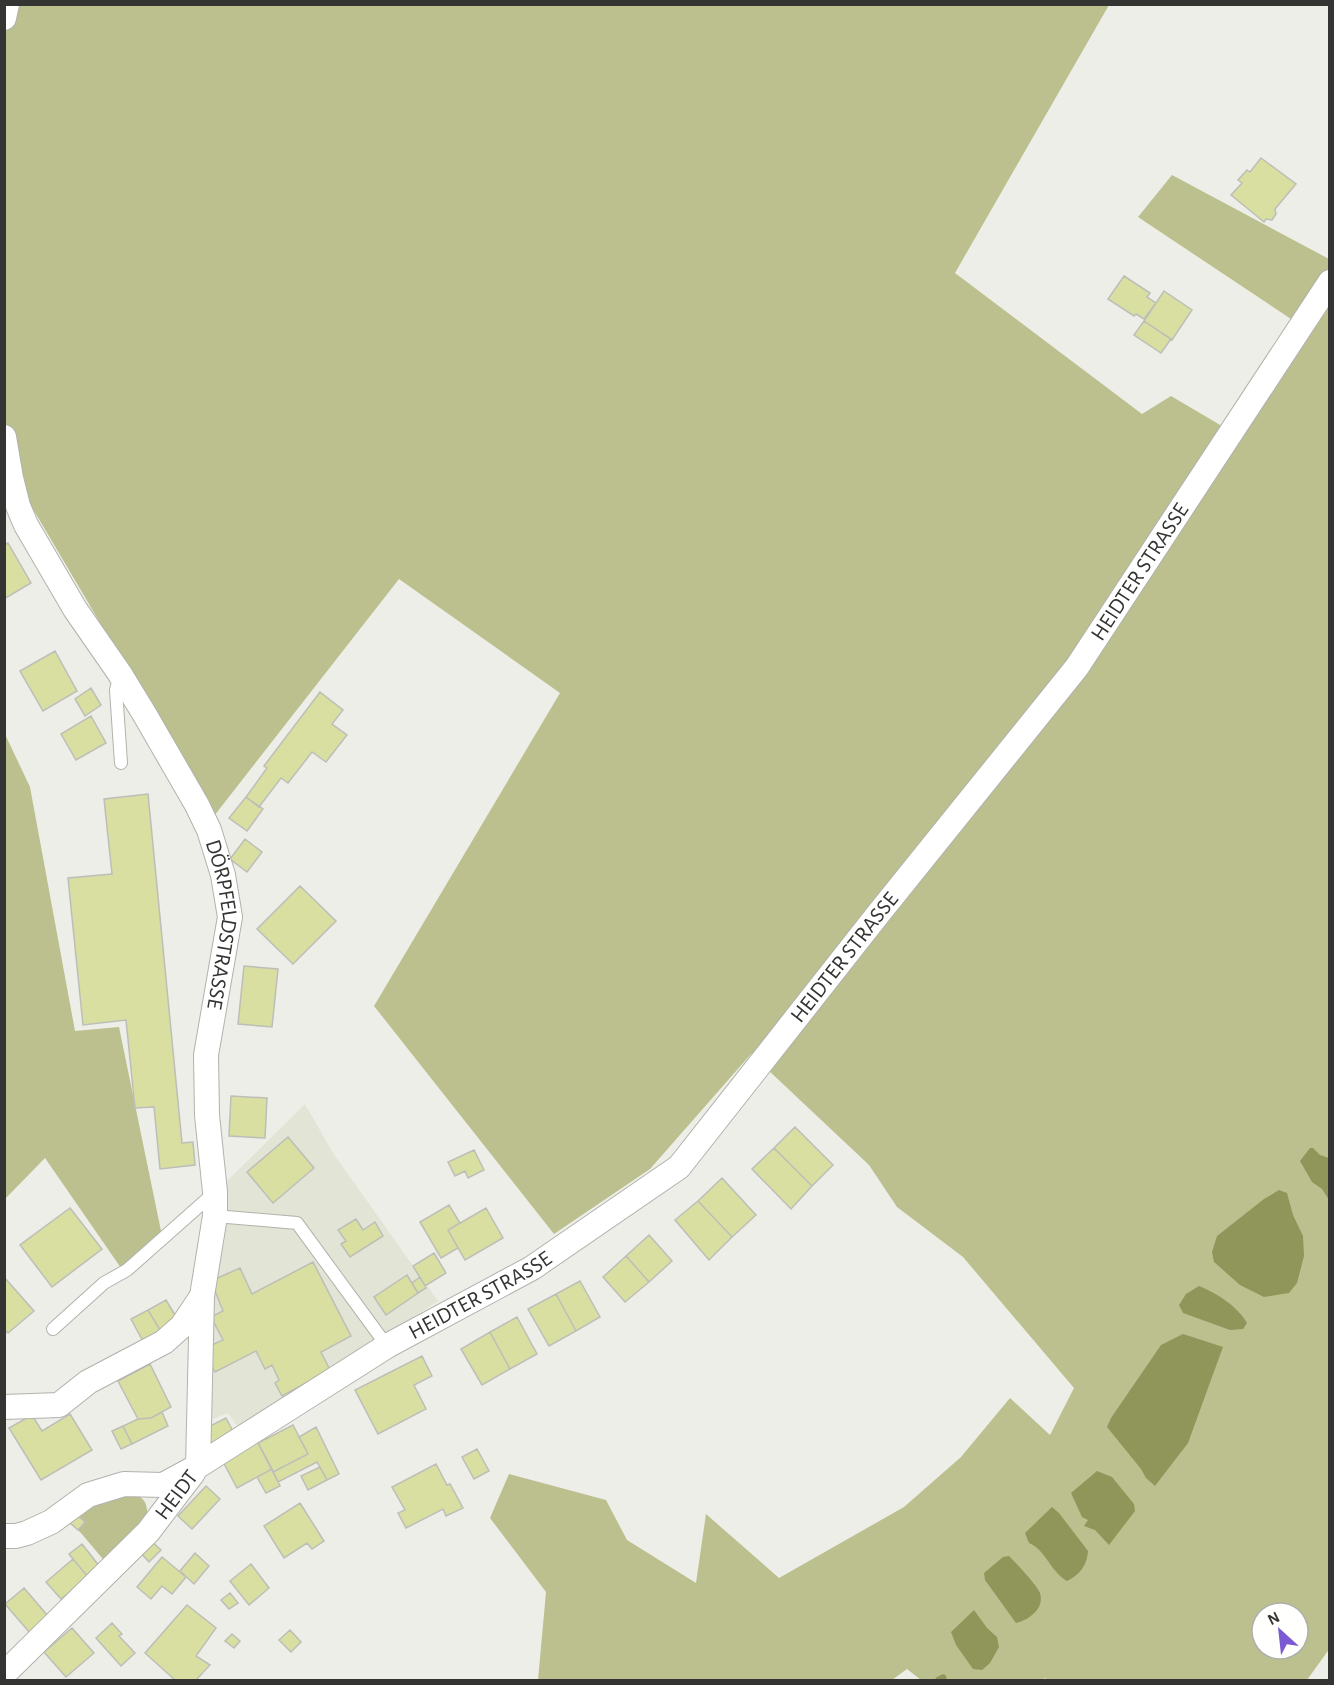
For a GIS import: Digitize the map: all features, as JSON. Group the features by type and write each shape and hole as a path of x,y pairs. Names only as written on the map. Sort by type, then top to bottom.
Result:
{"street":[{"path":"4,18 7,4"},
{"name":"HEIDTER STRASSE","path":"198,1466 387,1346 532,1268 680,1167 879,913 1077,667 1329,282"},
{"name":"DÖRPFELDSTRASSE","path":"4,437 11,478 18,506 26,525 75,609 120,674 197,805 209,830 223,875 230,916 206,1055 207,1115 215,1204 202,1296 198,1466"},
{"path":"4,1407 59,1405 88,1382 164,1342 182,1326 202,1296"},
{"name":"HEIDT","path":"4,1536 27,1533 51,1522 88,1495 124,1484 163,1485 198,1466"},
{"name":"HEIDT","path":"4,1674 148,1532 198,1466"}],"lane":[{"path":"120,674 116,690 122,763"},
{"path":"52,1329 104,1282 127,1270 215,1204 297,1223 387,1346"}],"shaded area":[{"path":"4,5 1109,5 955,273 1142,414 1171,396 1232,432 1303,327 1138,217 1172,175 1329,259 1330,1648 1307,1680 1047,1680 1045,1678 1042,1680 921,1680 907,1669 892,1680 538,1680 546,1592 490,1518 509,1474 606,1500 627,1540 696,1583 706,1514 779,1578 904,1507 961,1457 1010,1398 1050,1435 1074,1388 963,1257 897,1207 869,1165 751,1054 650,1169 554,1234 374,1006 560,693 399,579 214,816 20,487 5,495"},
{"path":"4,732 30,787 75,1031 119,1027 161,1231 121,1268 45,1158 5,1199"},
{"path":"305,1104 333,1153 438,1301 240,1430 228,1413 203,1423 222,1186"},
{"path":"1310,1148 1329,1158 1329,1200 1322,1189 1312,1182 1300,1161"},
{"path":"1279,1190 1287,1193 1293,1215 1303,1236 1304,1256 1297,1283 1289,1293 1264,1297 1240,1285 1214,1262 1212,1252 1217,1236"},
{"path":"1199,1286 1213,1292 1233,1306 1247,1323 1243,1329 1230,1330 1183,1313 1179,1305 1186,1294"},
{"path":"1183,1334 1223,1347 1188,1443 1155,1486 1146,1478 1107,1427 1161,1345"},
{"path":"1097,1471 1112,1477 1134,1504 1135,1511 1109,1545 1095,1530 1084,1526 1088,1520 1082,1517 1071,1493"},
{"path":"120,1492 141,1497 146,1505 147,1517 107,1564 68,1521 76,1512"},
{"path":"1052,1507 1088,1551 1082,1569 1067,1581 1056,1572 1040,1550 1029,1543 1025,1533"},
{"path":"1009,1556 1035,1585 1041,1599 1034,1613 1016,1623 985,1580 984,1573 1003,1557"},
{"path":"974,1610 997,1637 999,1647 990,1663 982,1670 973,1669 956,1645 951,1632"}],"building":[{"path":"1261,158 1296,184 1275,209 1276,214 1272,220 1266,219 1264,222 1231,195 1242,183 1238,180 1247,170 1250,172"},
{"path":"1124,276 1150,293 1147,297 1156,303 1144,319 1136,314 1134,316 1108,299"},
{"path":"1164,291 1192,310 1172,340 1144,321"},
{"path":"1144,321 1171,339 1161,353 1134,335"},
{"path":"8,543 31,583 4,599 4,545"},
{"path":"55,651 77,691 43,711 20,671"},
{"path":"91,688 101,705 85,716 75,699"},
{"path":"320,692 343,710 332,724 347,735 326,762 312,752 288,783 281,778 259,807 246,797 267,768 264,766"},
{"path":"91,716 106,743 76,760 61,734"},
{"path":"148,794 182,1143 193,1142 195,1165 160,1169 154,1107 135,1108 126,1020 83,1025 68,878 112,874 104,799"},
{"path":"246,797 263,809 247,831 229,818"},
{"path":"245,839 262,852 247,872 230,859"},
{"path":"300,886 336,921 293,964 257,929"},
{"path":"244,966 278,969 272,1027 238,1024"},
{"path":"231,1096 267,1098 265,1138 229,1136"},
{"path":"795,1127 833,1165 812,1186 774,1148"},
{"path":"288,1137 314,1168 273,1203 247,1172"},
{"path":"774,1148 812,1186 791,1209 752,1169"},
{"path":"474,1150 484,1170 468,1178 465,1171 455,1176 448,1162"},
{"path":"722,1178 756,1215 732,1237 698,1201"},
{"path":"698,1201 732,1237 709,1260 675,1220"},
{"path":"449,1205 460,1223 448,1230 458,1248 441,1258 420,1222"},
{"path":"70,1208 102,1249 52,1287 20,1245"},
{"path":"486,1208 503,1238 465,1260 448,1230"},
{"path":"356,1219 363,1230 375,1222 383,1236 350,1257 341,1244 346,1241 338,1230"},
{"path":"649,1235 672,1261 649,1282 626,1256"},
{"path":"434,1253 446,1273 425,1286 413,1266"},
{"path":"626,1256 649,1282 625,1302 603,1277"},
{"path":"313,1262 351,1336 321,1352 330,1370 282,1396 275,1383 279,1380 272,1365 265,1369 256,1351 215,1372 203,1349 223,1340 211,1317 223,1311 211,1281 240,1268 252,1294"},
{"path":"407,1275 418,1293 386,1315 374,1297"},
{"path":"4,1277 34,1311 8,1333 4,1329"},
{"path":"420,1277 426,1288 418,1293 412,1283"},
{"path":"580,1281 600,1317 576,1331 556,1294"},
{"path":"556,1294 576,1331 549,1346 528,1309"},
{"path":"166,1300 181,1325 163,1335 148,1310"},
{"path":"148,1310 163,1335 145,1345 131,1319"},
{"path":"517,1317 537,1354 510,1369 490,1332"},
{"path":"490,1332 510,1369 482,1385 461,1349"},
{"path":"422,1356 432,1376 414,1385 426,1409 378,1434 355,1390"},
{"path":"150,1364 171,1407 151,1418 138,1419 118,1381"},
{"path":"162,1412 168,1426 132,1444 123,1426 138,1419 151,1418"},
{"path":"70,1414 92,1450 41,1480 9,1428 32,1415 42,1431"},
{"path":"226,1418 235,1435 211,1447 202,1430"},
{"path":"293,1425 308,1454 273,1472 258,1443"},
{"path":"123,1426 132,1444 121,1449 112,1431"},
{"path":"316,1427 339,1474 327,1480 317,1462 278,1482 273,1472 308,1454 299,1437"},
{"path":"256,1439 272,1469 237,1488 221,1458"},
{"path":"477,1449 489,1471 474,1479 462,1457"},
{"path":"436,1464 463,1508 446,1516 443,1509 406,1528 398,1513 405,1510 392,1487"},
{"path":"320,1467 327,1480 308,1490 301,1476"},
{"path":"272,1469 280,1486 266,1493 257,1477"},
{"path":"206,1486 220,1499 192,1529 178,1516"},
{"path":"300,1503 324,1541 312,1549 307,1543 284,1558 264,1526"},
{"path":"76,1514 85,1522 78,1530 69,1522"},
{"path":"148,1538 161,1550 149,1562 137,1549"},
{"path":"82,1544 100,1567 88,1577 69,1554"},
{"path":"195,1553 209,1566 194,1584 180,1571"},
{"path":"162,1557 186,1577 172,1594 162,1586 151,1599 137,1587"},
{"path":"73,1559 88,1577 61,1599 46,1582"},
{"path":"251,1564 269,1588 249,1605 230,1581"},
{"path":"24,1588 48,1616 30,1633 5,1604"},
{"path":"230,1593 238,1603 229,1609 221,1600"},
{"path":"187,1605 216,1628 196,1656 210,1665 196,1680 175,1680 145,1653"},
{"path":"112,1623 122,1634 119,1636 135,1653 121,1666 96,1638"},
{"path":"72,1628 94,1653 66,1677 44,1652"},
{"path":"290,1630 301,1642 291,1652 279,1640"},
{"path":"232,1634 240,1641 234,1648 225,1641"}],"waterway":[{"path":"939,1680 943,1678"}]}
